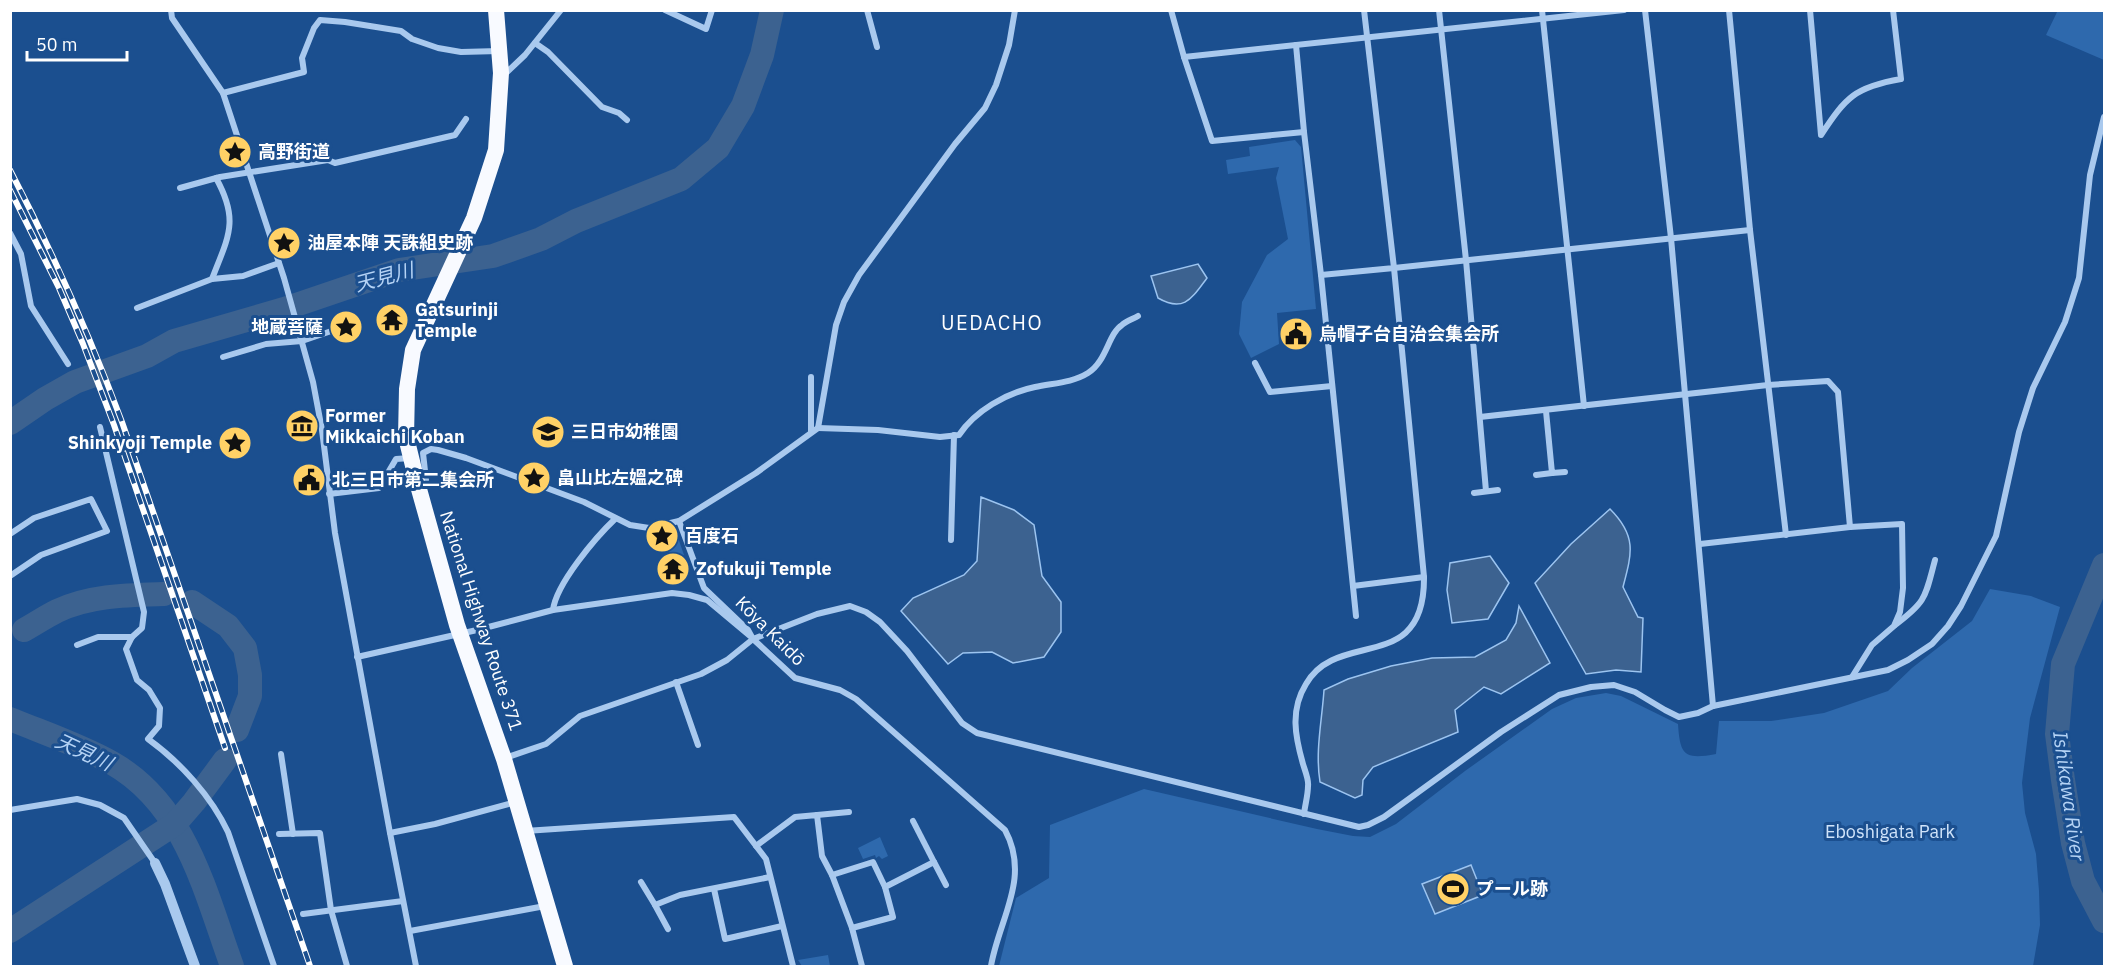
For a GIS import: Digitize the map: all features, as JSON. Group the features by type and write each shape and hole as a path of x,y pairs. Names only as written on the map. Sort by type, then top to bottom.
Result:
{"highway":[{"name":"National Highway Route 371","path":"496,10 501,73 496,150 474,218 413,350 407,389 406,436 457,625 462,633 504,759 565,966"}],"street":[{"path":"171,10 172,18 223,93 251,172 313,382 322,430 329,494 357,657 416,966"},
{"path":"501,73 507,72 535,43 561,10"},
{"path":"665,10 706,29 712,10"},
{"path":"867,10 877,47"},
{"path":"818,428 836,325 844,302 859,275 985,108 996,85 1009,45 1015,10"},
{"path":"1171,10 1212,141 1304,132"},
{"path":"1304,814 1308,786 1295,735 1295,716 1306,682 1330,661 1385,645 1405,633 1419,616 1424,597 1424,577 1394,268 1364,10"},
{"path":"1439,10 1466,260 1486,491"},
{"path":"1542,10 1584,406"},
{"path":"1184,57 1624,10"},
{"path":"1645,10 1671,238 1713,706"},
{"path":"1729,10 1750,230 1786,535"},
{"path":"1809,10 1821,135 1841,105 1859,91 1877,83 1901,79 1893,10"},
{"path":"223,93 304,72 302,58 314,28 320,20 400,31 412,39 438,48 461,52 500,51"},
{"path":"535,43 548,52 602,107 619,113 627,120"},
{"path":"1296,45 1356,616"},
{"path":"504,759 546,744 580,716 701,674 727,660 753,639 816,614 850,606 866,612 880,622 907,651 962,723 977,733 1359,827 1384,817 1501,732 1558,695 1591,687 1614,685 1635,692 1680,717 1698,713 1713,706 1888,670 1932,644 1948,626 1961,606 1996,536 2019,432 2029,399 2065,322 2079,278 2090,175 2104,117"},
{"path":"180,188 216,178 251,172 328,160 335,163 455,135 466,119"},
{"path":"212,279 230,227 230,213 225,195 216,178"},
{"path":"1321,275 1750,230"},
{"path":"10,233 21,254 31,306 68,364"},
{"path":"137,308 212,279 243,276 279,263"},
{"path":"417,482 426,480 423,453 431,449 438,450 466,458 584,502 630,525 650,528 679,521 756,473 818,428 878,430 940,437 959,435 968,421 1011,395 1033,387 1063,383 1083,377 1097,368 1120,325 1138,316"},
{"path":"223,357 266,344 302,341 352,324"},
{"path":"1255,363 1270,392 1332,386"},
{"path":"811,377 811,432"},
{"path":"1480,417 1768,385 1828,381 1838,392 1850,527"},
{"path":"1546,411 1552,473"},
{"path":"100,427 144,612 142,628 132,637 126,649 136,680 150,690 160,708 159,726 148,739 176,760 220,815 228,832 274,966"},
{"path":"951,540 954,435"},
{"path":"329,494 379,488 396,459 411,458"},
{"path":"1536,475 1565,472"},
{"path":"1474,493 1498,490"},
{"path":"10,534 34,518 91,499 107,531 41,555 10,576"},
{"path":"553,610 554,601 582,557 601,532 615,519"},
{"name":"Kōya Kaidō","path":"679,521 704,588 748,630 753,639 795,678 840,690 856,699 1005,830 1012,842 1016,859 1016,876 992,966"},
{"path":"1700,544 1850,527 1902,524 1903,588 1900,612 1894,626"},
{"path":"1852,677 1872,645 1924,600 1935,560"},
{"path":"1353,586 1424,577"},
{"path":"357,657 553,610 672,593 707,600 753,639"},
{"path":"77,645 98,637 132,637"},
{"path":"676,682 698,745"},
{"path":"281,753 293,834"},
{"path":"10,810 78,799 100,805 124,818 165,884 195,966"},
{"path":"390,833 435,824 517,802"},
{"path":"756,846 795,817 849,813"},
{"path":"817,815 822,856 832,875 852,928 862,966"},
{"path":"525,831 734,817 766,859 793,966"},
{"path":"913,821 946,885"},
{"path":"279,834 320,833 331,910 347,966"},
{"path":"832,875 873,862 885,887 893,917 852,928"},
{"path":"885,887 934,862"},
{"path":"655,905 680,895 770,877"},
{"path":"641,882 668,928"},
{"path":"714,889 725,939 782,926"},
{"path":"303,914 403,901"},
{"path":"410,931 546,905"}],"green space":[{"path":"2058,10 2104,11 2104,60 2046,35"},
{"path":"1295,140 1301,147 1316,309 1277,313 1279,344 1251,358 1239,334 1242,302 1267,255 1288,239 1276,178 1279,167 1228,174 1226,160 1250,156 1249,147"},
{"path":"674,531 684,555 670,558 665,533"},
{"name":"Eboshigata Park","path":"1990,589 2031,596 2060,607 2030,718 2022,783 2025,813 2036,854 2039,891 2040,925 2033,966 999,966 1016,898 1049,878 1050,825 1144,789 1317,829 1370,837 1396,824 1552,709 1576,698 1606,693 1621,696 1678,724 1682,749 1690,755 1705,756 1716,754 1719,721 1771,721 1824,713 1888,691 1912,668 1972,621"},
{"path":"880,837 888,856 882,859 879,856 876,858 875,855 863,859 858,848"},
{"path":"828,955 830,966 802,966 798,960"}],"shaded area":[{"path":"1198,264 1207,278 1192,297 1181,304 1158,298 1151,276"},
{"path":"981,497 1014,510 1034,525 1042,576 1061,602 1061,632 1044,657 1013,663 992,652 963,653 948,664 901,611 913,598 964,575 977,561"},
{"path":"1610,509 1625,528 1630,545 1629,564 1623,587 1638,617 1643,618 1641,672 1616,670 1586,674 1535,583 1571,544"},
{"path":"1490,556 1509,583 1488,619 1452,623 1447,590 1450,563"},
{"path":"1519,606 1550,663 1501,694 1484,687 1455,710 1458,732 1373,767 1363,780 1362,795 1355,798 1320,782 1319,747 1324,690 1348,679 1391,666 1432,658 1475,657 1506,640 1516,623"},
{"name":"プール跡","path":"1471,865 1483,895 1435,914 1422,884"}],"waterway":[{"name":"天見川","path":"10,423 75,382 147,356 174,341 284,309 399,270 493,256 541,239 576,221 681,179 718,148 743,106 762,55 772,10"},
{"name":"Ishikawa River","path":"2104,565 2063,664 2057,734 2073,843 2083,881 2104,921"},
{"name":"天見川","path":"24,630 57,611 83,602 110,597 164,594"},
{"name":"天見川","path":"192,602 228,626 245,648 250,675 250,696 237,730"},
{"name":"天見川","path":"10,719 75,745 112,763 137,781 158,802 190,852 232,966"},
{"name":"天見川","path":"10,931 175,824 225,760"}],"railway":[{"path":"10,170 70,295 122,422 310,966"},
{"path":"10,190 59,288 83,344 114,425 225,748"}],"place":[{"name":"高野街道","path":"235,152"},
{"name":"油屋本陣 天誅組史跡","path":"284,243"},
{"name":"Gatsurinji Temple","path":"392,320"},
{"name":"地蔵菩薩","path":"346,327"},
{"name":"烏帽子台自治会集会所","path":"1296,334"},
{"name":"Former Mikkaichi Koban","path":"302,426"},
{"name":"三日市幼稚園","path":"548,432"},
{"name":"Shinkyoji Temple","path":"235,443"},
{"name":"畠山比左媼之碑","path":"534,478"},
{"name":"北三日市第二集会所","path":"309,480"},
{"name":"百度石","path":"662,536"},
{"name":"Zofukuji Temple","path":"673,569"},
{"name":"プール跡","path":"1453,889"}],"district":[{"name":"UEDACHO","path":"992,323"}]}
